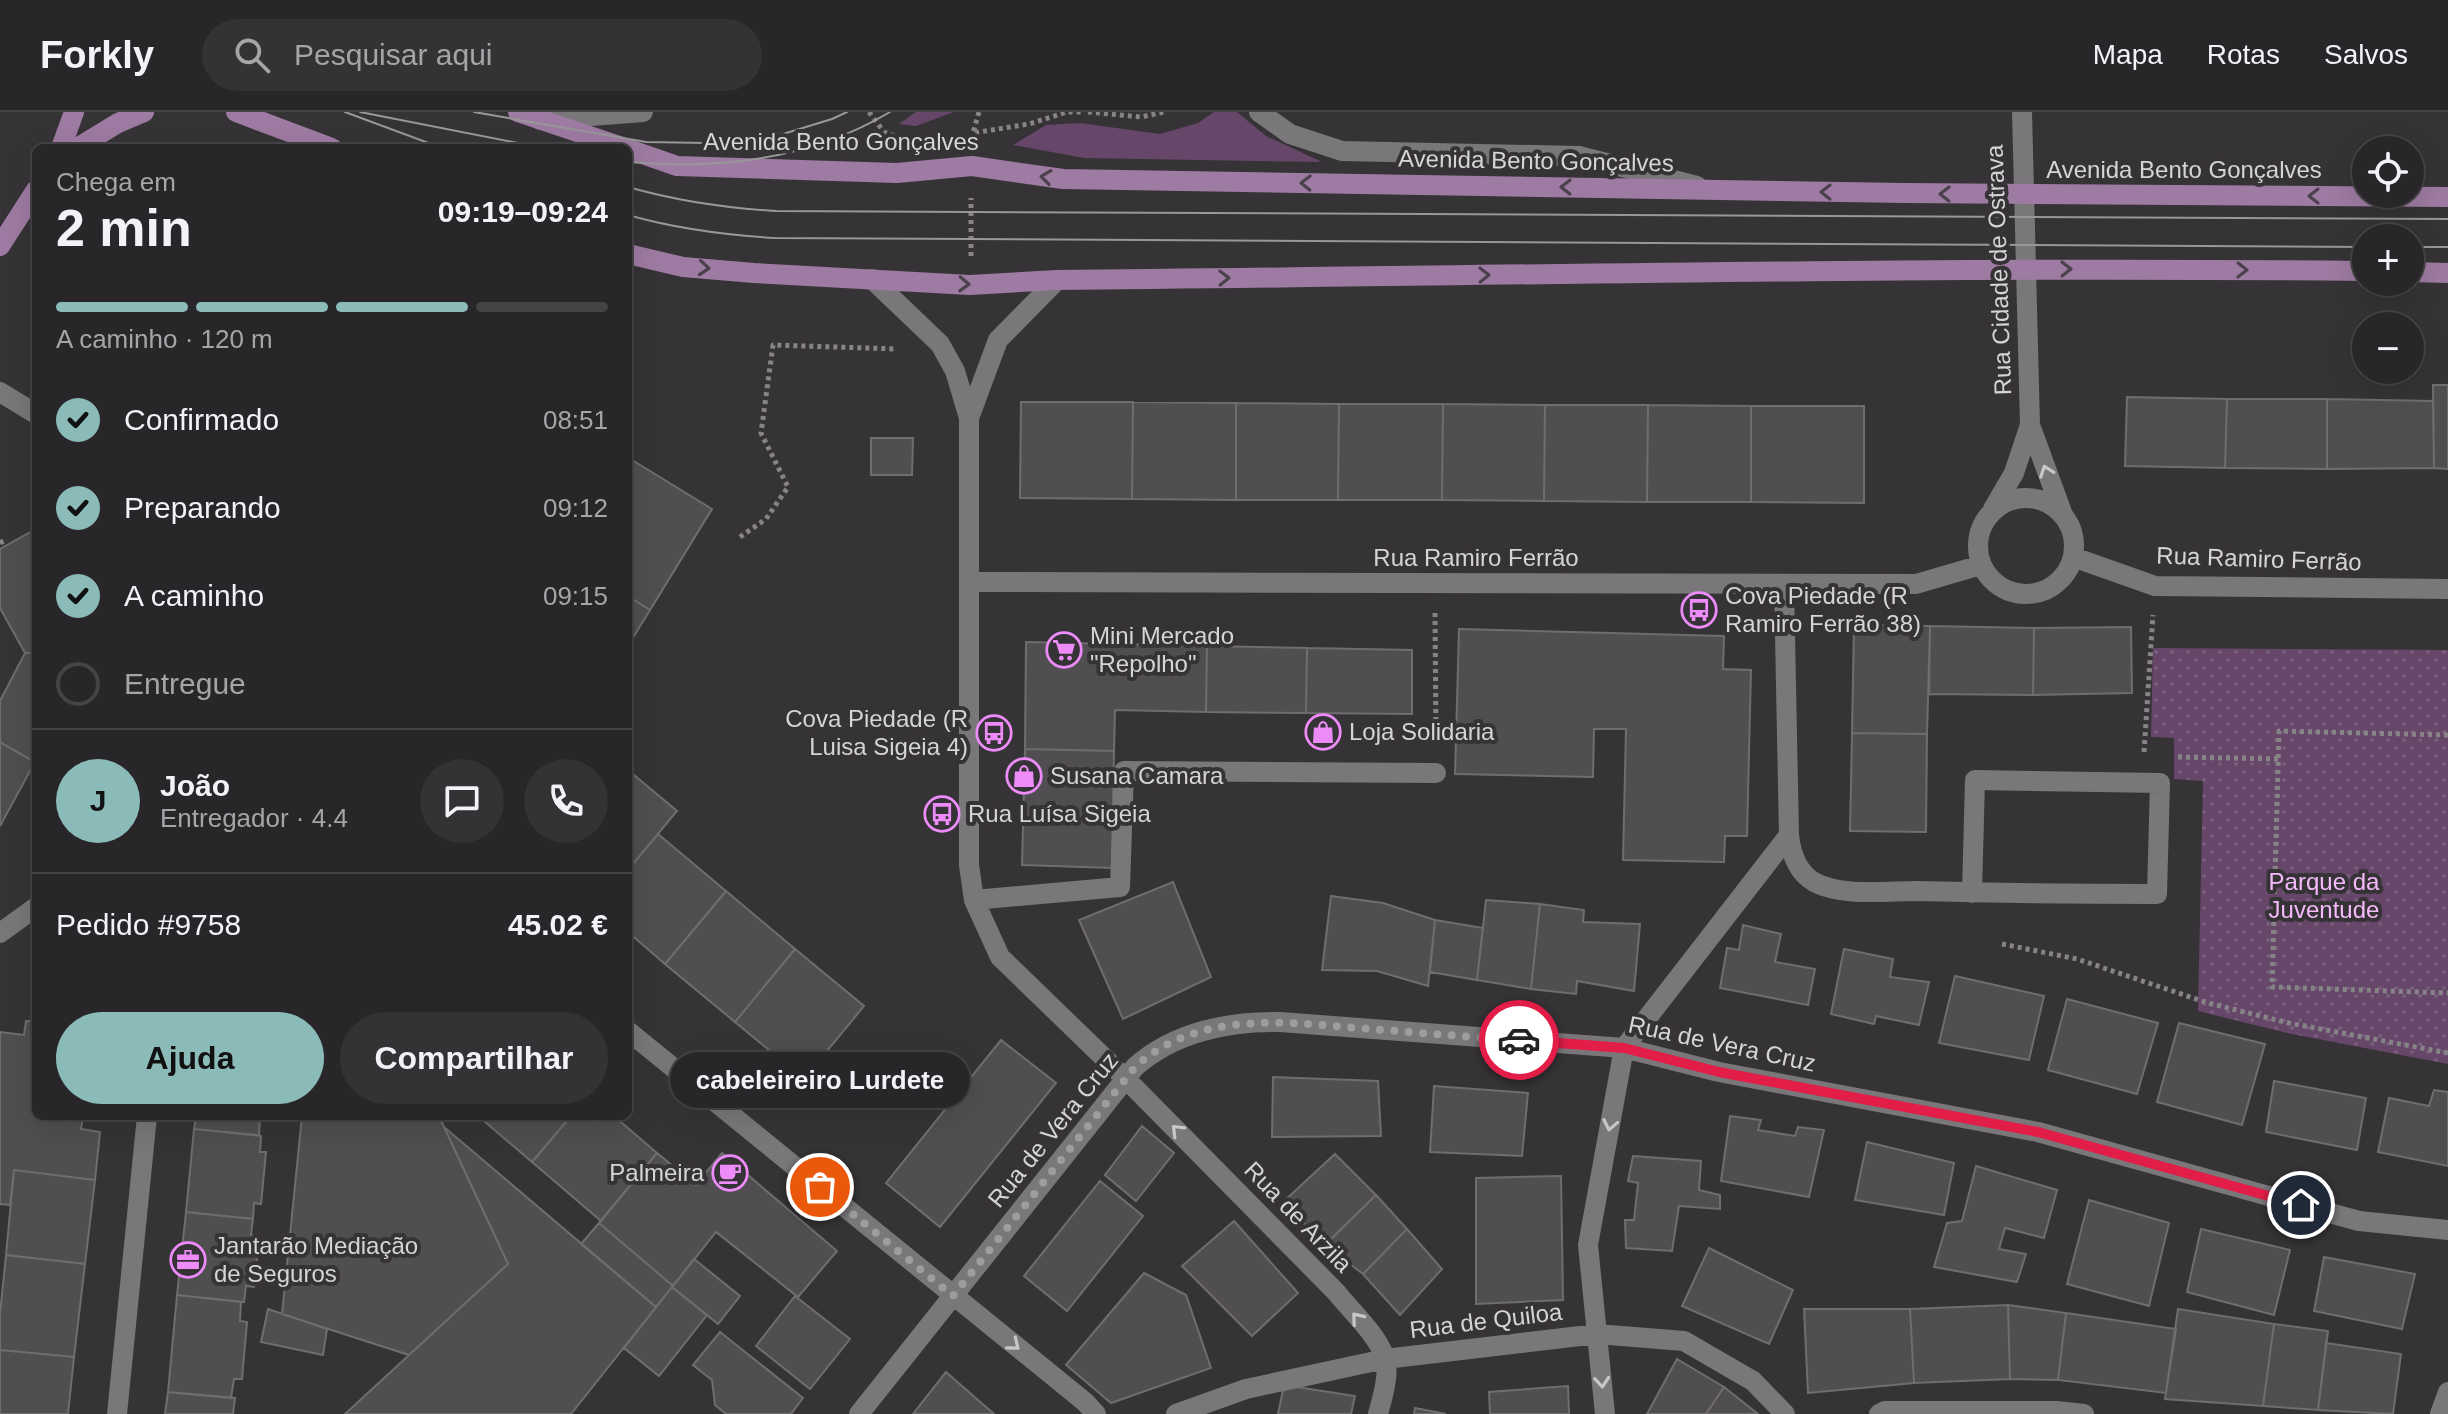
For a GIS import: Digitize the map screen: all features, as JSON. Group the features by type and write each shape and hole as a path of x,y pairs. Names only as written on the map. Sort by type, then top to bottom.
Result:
{"main road":[{"path":"62,144 74,112"},
{"path":"84,144 118,123 144,112"},
{"path":"236,112 321,144"},
{"name":"Avenida Bento Gonçalves","path":"518,112 611,144"},
{"name":"Avenida Bento Gonçalves","path":"632,151 677,166 897,173 972,166 1063,179 1904,193 2448,197"},
{"path":"0,246 32,196"},
{"path":"632,255 683,267 970,285 1057,280 1904,271 2352,271"},
{"path":"2424,272 2448,273"}],"street":[{"path":"540,120 643,112"},
{"path":"1259,112 1290,134 1342,151 1579,156 1713,189"},
{"name":"Rua Cidade de Ostrava","path":"2022,112 2030,425 2063,515"},
{"path":"872,279 940,344 955,371 969,418 969,865 974,900 1000,957 1126,1079"},
{"path":"969,418 998,340 1057,280"},
{"path":"0,392 32,412"},
{"name":"Rua Cidade de Ostrava","path":"1993,510 2014,473 2030,425"},
{"path":"2022,497 2052,505 2063,515 2071,528 2073,557 2066,573 2054,586 2038,593 2021,594 2004,590 1990,580 1981,565 1977,546 1981,526 1993,510 2007,501 2022,497"},
{"name":"Rua Ramiro Ferrão","path":"2073,557 2155,586 2448,589"},
{"name":"Rua Ramiro Ferrão","path":"969,582 1916,584 1981,565"},
{"path":"1784,585 1790,846 1799,869 1816,883 1849,890 1972,893 2157,894 2160,783 1975,780 1972,893"},
{"path":"974,900 1120,887 1124,771 1436,773"},
{"path":"1605,1414 1588,1245 1624,1048 1789,835"},
{"path":"0,933 32,910"},
{"name":"Rua de Vera Cruz","path":"859,1414 1146,1057 1176,1041 1216,1028 1260,1022 1624,1048 1719,1072 2038,1132 2359,1221 2448,1230"},
{"path":"632,1034 1096,1414"},
{"name":"Rua de Arzila","path":"1126,1079 1336,1292 1368,1331 1385,1359"},
{"path":"117,1414 147,1120"},
{"name":"Rua de Quiloa","path":"1176,1414 1246,1389 1385,1359 1597,1334 1684,1341 1753,1381 1785,1414"},
{"path":"1378,1414 1383,1394 1385,1359"},
{"path":"2440,1414 2448,1392"},
{"path":"1879,1414 1885,1411 2056,1411 2084,1414"}],"path":[{"path":"869,112 884,132 897,138 909,138"},
{"path":"970,285 973,133 979,112"},
{"path":"959,134 1029,124 1067,112 1082,112"},
{"path":"1088,112 1141,117 1164,112"},
{"path":"740,537 766,519 788,487 761,433 773,345 929,350 940,344"},
{"path":"0,543 7,539"},
{"path":"1434,584 1436,773"},
{"path":"2144,783 2155,586"},
{"path":"2448,735 2279,731 2272,987 2448,993"},
{"path":"2173,757 2278,759"},
{"path":"2002,944 2077,959 2208,1003 2289,1023 2448,1053"}],"green space":[{"path":"916,112 954,112 916,126 899,124"},
{"path":"1214,112 1237,112 1266,136 1322,162 1084,158 1013,145 1046,125 1080,123 1160,134 1198,123"},
{"name":"Parque da Juventude","path":"2153,648 2448,650 2448,1064 2287,1033 2198,1011 2203,781 2174,779 2174,738 2151,737"}],"building":[{"path":"2433,385 2448,385 2448,469 2434,468"},
{"path":"2127,397 2227,399 2225,468 2125,466"},
{"path":"2227,399 2327,399 2327,469 2225,468"},
{"path":"2327,399 2433,401 2434,468 2327,469"},
{"path":"1021,402 1133,402 1132,499 1020,498"},
{"path":"1133,402 1236,403 1236,500 1132,499"},
{"path":"1236,403 1339,404 1338,500 1236,500"},
{"path":"1339,404 1443,404 1442,500 1338,500"},
{"path":"1443,404 1545,405 1544,501 1442,500"},
{"path":"1545,405 1648,405 1647,502 1544,501"},
{"path":"1648,405 1751,406 1751,502 1647,502"},
{"path":"1751,406 1864,406 1864,503 1751,502"},
{"path":"871,438 913,438 912,475 871,475"},
{"path":"632,460 712,509 650,610 632,599"},
{"path":"32,531 32,653 25,653 0,608 0,549"},
{"path":"632,599 650,610 632,639"},
{"path":"1854,625 1930,626 1927,734 1852,733"},
{"path":"1930,626 2034,628 2033,695 1929,694"},
{"path":"2131,627 2132,693 2033,695 2034,628"},
{"path":"1459,629 1724,636 1723,669 1751,670 1747,836 1725,836 1724,862 1623,860 1626,729 1594,729 1593,777 1455,774"},
{"path":"1026,642 1207,646 1206,712 1115,710 1114,751 1025,749"},
{"path":"1207,646 1307,648 1306,713 1206,712"},
{"path":"1307,648 1412,650 1412,714 1306,713"},
{"path":"25,653 32,653 32,761 0,742 0,701"},
{"path":"1852,733 1927,734 1926,832 1850,831"},
{"path":"0,742 32,760 32,767 0,826"},
{"path":"1025,749 1114,751 1112,868 1022,865"},
{"path":"632,773 677,811 632,865"},
{"path":"658,834 726,891 665,964 632,935 632,865"},
{"path":"1173,882 1211,977 1123,1019 1079,920"},
{"path":"726,891 795,949 735,1022 665,964"},
{"path":"1331,896 1383,903 1435,920 1428,986 1377,971 1322,970"},
{"path":"1486,900 1540,904 1531,989 1477,980"},
{"path":"1540,904 1584,910 1583,922 1640,924 1634,991 1577,981 1576,994 1531,989"},
{"path":"1435,920 1483,928 1477,980 1430,972"},
{"path":"1743,925 1781,934 1775,962 1815,969 1808,1005 1720,988 1727,948 1739,950"},
{"path":"795,949 864,1006 804,1079 735,1022"},
{"path":"1844,949 1893,959 1890,977 1929,982 1919,1025 1876,1016 1874,1024 1831,1014"},
{"path":"1955,976 2044,996 2029,1060 1939,1043"},
{"path":"2067,999 2158,1023 2137,1094 2048,1070"},
{"path":"26,1021 32,1022 32,1120 82,1120 81,1129 100,1132 95,1180 14,1170 10,1205 0,1204 0,1032 24,1035"},
{"path":"2179,1023 2265,1044 2242,1125 2157,1102"},
{"path":"1001,1040 1056,1083 940,1227 886,1183"},
{"path":"1273,1077 1378,1081 1381,1136 1272,1137"},
{"path":"2274,1081 2366,1098 2357,1150 2266,1132"},
{"path":"1434,1086 1528,1093 1522,1156 1430,1152"},
{"path":"2434,1090 2448,1092 2448,1166 2378,1152 2389,1098 2429,1106"},
{"path":"1730,1116 1761,1120 1758,1130 1795,1136 1798,1127 1824,1130 1809,1197 1721,1181"},
{"path":"195,1120 260,1120 259,1135 194,1129"},
{"path":"302,1120 441,1120 508,1264 409,1355 282,1314"},
{"path":"483,1120 568,1120 532,1162"},
{"path":"568,1120 619,1120 657,1153 601,1221 532,1162"},
{"path":"1142,1126 1174,1153 1136,1201 1105,1175"},
{"path":"444,1127 656,1307 571,1414 345,1414 508,1264"},
{"path":"194,1129 261,1136 260,1152 266,1152 261,1204 254,1203 253,1219 186,1212"},
{"path":"1867,1142 1954,1163 1944,1215 1855,1200"},
{"path":"657,1153 696,1185 722,1153 837,1251 798,1297 716,1232 673,1286 599,1223"},
{"path":"1335,1154 1376,1195 1325,1245 1283,1202"},
{"path":"1633,1156 1701,1161 1699,1190 1720,1195 1720,1209 1679,1206 1672,1251 1626,1248 1625,1220 1634,1220 1638,1183 1628,1181"},
{"path":"1976,1166 2057,1190 2044,1238 2005,1228 1999,1249 2026,1254 2017,1282 1934,1267 1947,1223 1962,1221"},
{"path":"14,1170 95,1180 85,1264 6,1255"},
{"path":"1561,1176 1563,1300 1476,1304 1476,1178"},
{"path":"1100,1181 1143,1216 1067,1311 1024,1276"},
{"path":"1376,1195 1407,1229 1363,1274 1325,1245"},
{"path":"2089,1200 2169,1223 2149,1306 2067,1284"},
{"path":"186,1212 253,1219 251,1235 259,1236 254,1287 246,1286 244,1302 177,1295"},
{"path":"1234,1221 1298,1293 1252,1336 1182,1266"},
{"path":"599,1223 673,1286 656,1307 581,1244"},
{"path":"1407,1229 1442,1269 1400,1315 1363,1274"},
{"path":"2201,1229 2290,1250 2274,1315 2187,1292"},
{"path":"1709,1248 1793,1290 1769,1344 1682,1306"},
{"path":"6,1255 85,1264 74,1357 0,1350"},
{"path":"2324,1257 2415,1274 2402,1329 2314,1311"},
{"path":"694,1259 740,1296 718,1324 672,1287"},
{"path":"1144,1273 1186,1295 1211,1368 1111,1403 1066,1365"},
{"path":"672,1287 707,1315 659,1376 624,1348"},
{"path":"177,1295 241,1302 240,1321 247,1322 242,1379 234,1379 231,1398 168,1392"},
{"path":"795,1296 850,1339 810,1389 756,1346"},
{"path":"2008,1305 2066,1313 2058,1380 2010,1379"},
{"path":"2008,1305 2010,1379 1914,1383 1910,1309"},
{"path":"268,1309 327,1329 323,1355 261,1342"},
{"path":"1804,1309 1910,1309 1914,1383 1808,1393"},
{"path":"2178,1309 2274,1324 2263,1406 2165,1399"},
{"path":"2066,1313 2176,1329 2166,1393 2058,1380"},
{"path":"2274,1324 2328,1331 2318,1410 2263,1406"},
{"path":"720,1332 803,1398 791,1414 726,1414 715,1405 712,1380 693,1365"},
{"path":"2326,1343 2401,1354 2393,1414 2318,1410"},
{"path":"0,1350 74,1357 68,1414 0,1414"},
{"path":"1677,1359 1724,1387 1706,1414 1647,1414"},
{"path":"946,1372 994,1414 913,1414"},
{"path":"1284,1385 1355,1396 1351,1414 1278,1414"},
{"path":"1568,1386 1569,1414 1490,1414 1489,1392"},
{"path":"1724,1387 1758,1414 1706,1414"},
{"path":"168,1392 235,1398 233,1414 165,1414"},
{"path":"1415,1408 1446,1414 1414,1414"}],"tram line":[{"path":"345,112 431,144"},
{"path":"360,112 523,144"},
{"path":"474,112 646,142 706,143 783,134 847,112"},
{"path":"632,162 696,164 763,158 828,141 890,112"},
{"path":"632,188 701,203 776,211 2448,219"},
{"path":"632,216 701,231 775,238 2352,247"},
{"path":"2424,247 2448,247"}],"way so far":[{"path":"820,1187 953,1296 1135,1067 1146,1057 1176,1041 1216,1028 1260,1022 1519,1040"}],"place":[{"name":"Cova Piedade (R Ramiro Ferrão 38)","path":"1699,610"},
{"name":"Mini Mercado \"Repolho\"","path":"1064,650"},
{"name":"Loja Solidaria","path":"1323,732"},
{"name":"Cova Piedade (R Luisa Sigeia 4)","path":"994,733"},
{"name":"Susana Camara","path":"1024,776"},
{"name":"Rua Luísa Sigeia","path":"942,814"},
{"name":"Palmeira","path":"730,1173"},
{"name":"cabeleireiro Lurdete","path":"820,1187"},
{"name":"Jantarão Mediação de Seguros","path":"188,1260"}],"route":[{"path":"1519,1040 1624,1048 1719,1072 2038,1132 2301,1205"}]}
